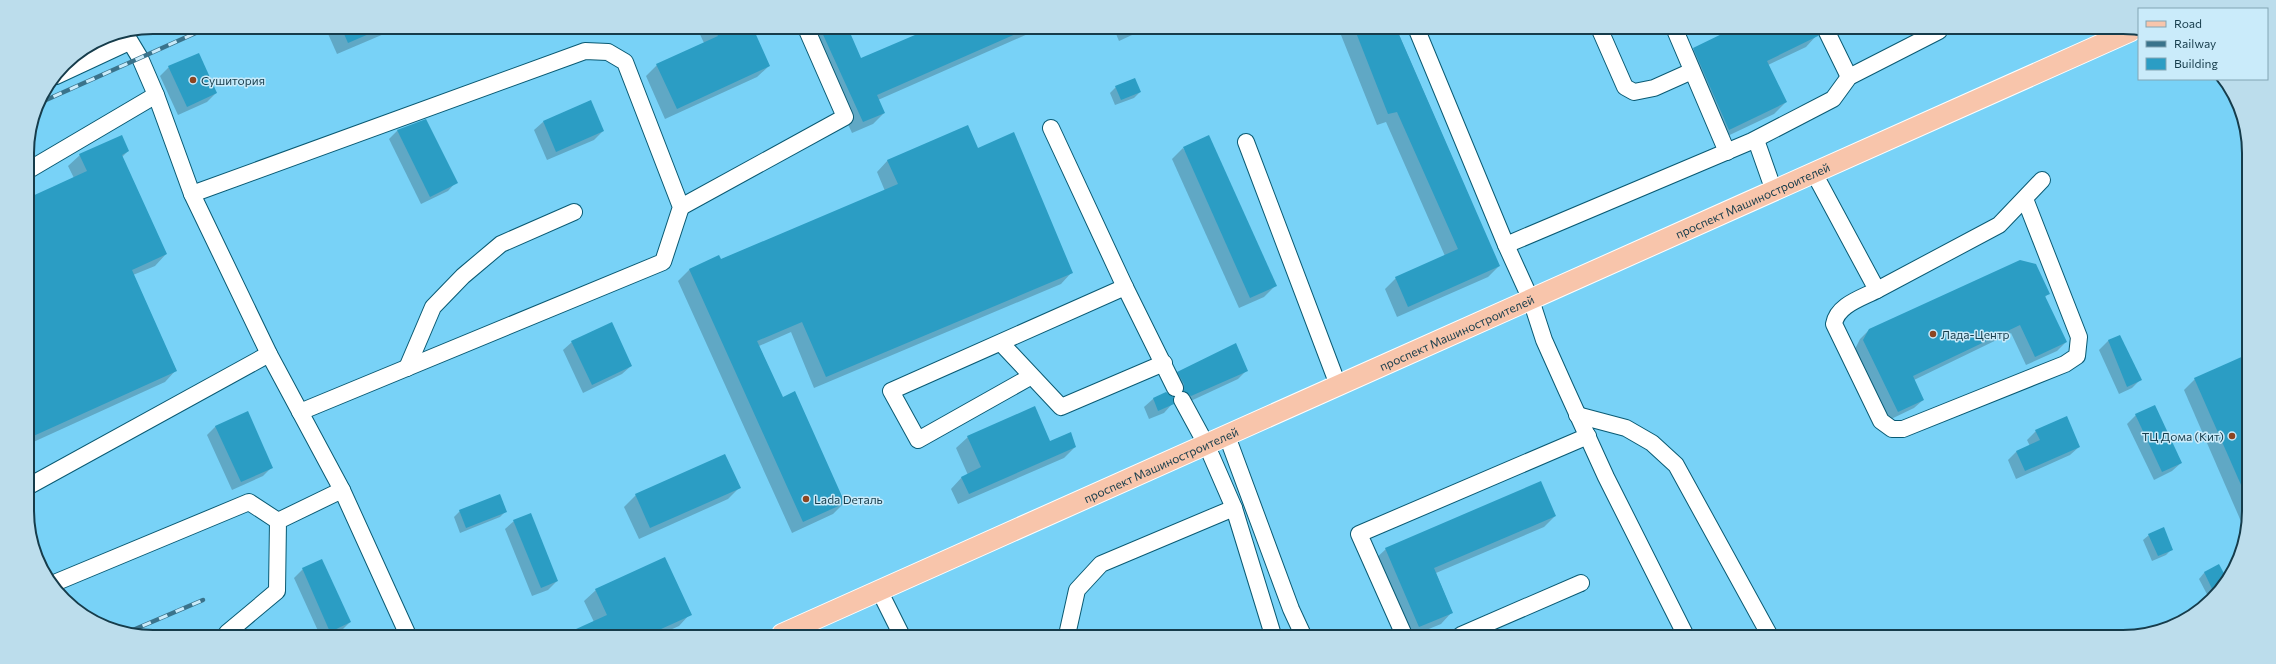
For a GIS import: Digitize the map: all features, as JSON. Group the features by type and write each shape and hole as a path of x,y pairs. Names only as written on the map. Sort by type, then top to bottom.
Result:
{"main road":[{"name":"проспект Машиностроителей","path":"791,630 1207,446 1338,385 2124,34"}],"lane":[{"path":"680,207 845,117 809,34"},
{"path":"1419,34 1506,246 1531,300 1544,340 1588,436 1683,630"},
{"path":"1602,34 1625,87 1634,92 1654,88 1692,72"},
{"path":"1676,34 1727,152"},
{"path":"1828,34 1849,77"},
{"path":"1506,246 1756,140 1833,99 1849,77 1933,34"},
{"path":"72,67 127,37 140,58 156,96 192,194 269,354 342,490 406,630"},
{"path":"192,194 585,51 608,52 625,62 680,207 663,262 300,412"},
{"path":"34,167 156,96"},
{"path":"1051,128 1125,287 1207,446 1234,508 1271,630"},
{"path":"1756,140 1774,191"},
{"path":"1246,142 1338,385"},
{"path":"1814,173 1877,290"},
{"path":"2025,198 2079,336 2077,356 2065,364 1903,429 1892,429 1881,421 1834,324 1835,317 1846,306 1999,225 2042,180"},
{"path":"407,368 433,307 462,276 501,244 574,212"},
{"path":"1030,377 918,440 890,391 1125,287"},
{"path":"1000,343 1030,377 1061,407 1164,363"},
{"path":"34,483 269,354"},
{"path":"1578,415 1626,428 1652,443 1676,465 1767,630"},
{"path":"1227,436 1291,609 1301,630"},
{"path":"1402,630 1359,534 1588,436"},
{"path":"278,521 342,490"},
{"path":"58,582 249,502 278,521"},
{"path":"1068,630 1077,590 1101,564 1234,508"},
{"path":"231,630 277,591 278,521"},
{"path":"1473,630 1581,583"},
{"path":"879,590 899,630"}],"building":[{"path":"344,34 369,34 348,43"},
{"path":"717,34 756,34 770,66 677,109 656,64 718,36"},
{"path":"823,34 851,34 861,58 917,34 1016,34 877,95 885,113 863,122"},
{"path":"1357,34 1399,34 1500,266 1408,307 1395,277 1458,249 1397,112 1388,114"},
{"path":"1722,34 1818,34 1818,36 1767,61 1787,102 1729,130 1693,48"},
{"name":"Сушитория","path":"199,53 217,93 187,107 168,66"},
{"path":"1135,78 1141,92 1121,100 1115,86"},
{"path":"591,100 604,131 556,152 543,121"},
{"path":"426,119 458,183 430,197 397,130"},
{"path":"968,125 978,148 1014,132 1073,273 826,377 802,322 757,341 783,397 795,391 845,503 803,522 689,269 719,255 721,259 898,184 887,160"},
{"path":"122,135 129,151 122,155 167,254 132,270 177,371 34,436 34,195 87,171 79,154"},
{"path":"1209,135 1277,286 1250,298 1183,147"},
{"name":"Лада-Центр","path":"2020,260 2036,264 2050,294 2045,296 2067,342 2035,357 2020,325 1913,376 1924,400 1898,412 1863,340 1869,329"},
{"path":"612,322 632,366 592,385 571,341"},
{"path":"2120,335 2142,380 2127,387 2108,340"},
{"path":"1236,343 1248,371 1191,396 1184,391 1184,384 1177,372"},
{"name":"ТЦ Дома (Кит)","path":"2242,357 2242,487 2194,378"},
{"path":"1166,392 1173,397 1174,404 1158,411 1153,398"},
{"path":"2155,405 2182,463 2162,472 2135,414"},
{"path":"1035,406 1050,441 1071,432 1076,447 969,494 961,477 981,467 967,436"},
{"path":"248,411 273,468 241,482 215,426"},
{"path":"2067,416 2080,447 2025,471 2016,451 2040,440 2035,430"},
{"path":"725,454 741,488 650,528 635,494"},
{"path":"1541,481 1556,516 1434,568 1453,613 1419,627 1385,548"},
{"path":"500,494 507,512 466,528 459,510"},
{"path":"531,513 558,581 541,588 513,520"},
{"path":"2164,527 2173,550 2158,556 2148,534"},
{"path":"665,557 692,615 659,630 574,630 607,615 595,589"},
{"path":"322,559 351,622 334,630 329,630 302,568"},
{"path":"2219,564 2224,574 2212,589 2204,572"}],"railway":[{"path":"46,100 193,34"},
{"path":"136,629 203,600"}],"place":[{"name":"Сушитория","path":"193,80"},
{"name":"Лада-Центр","path":"1933,334"},
{"name":"ТЦ Дома (Кит)","path":"2232,436"},
{"name":"Lada Dеталь","path":"806,499"}]}
